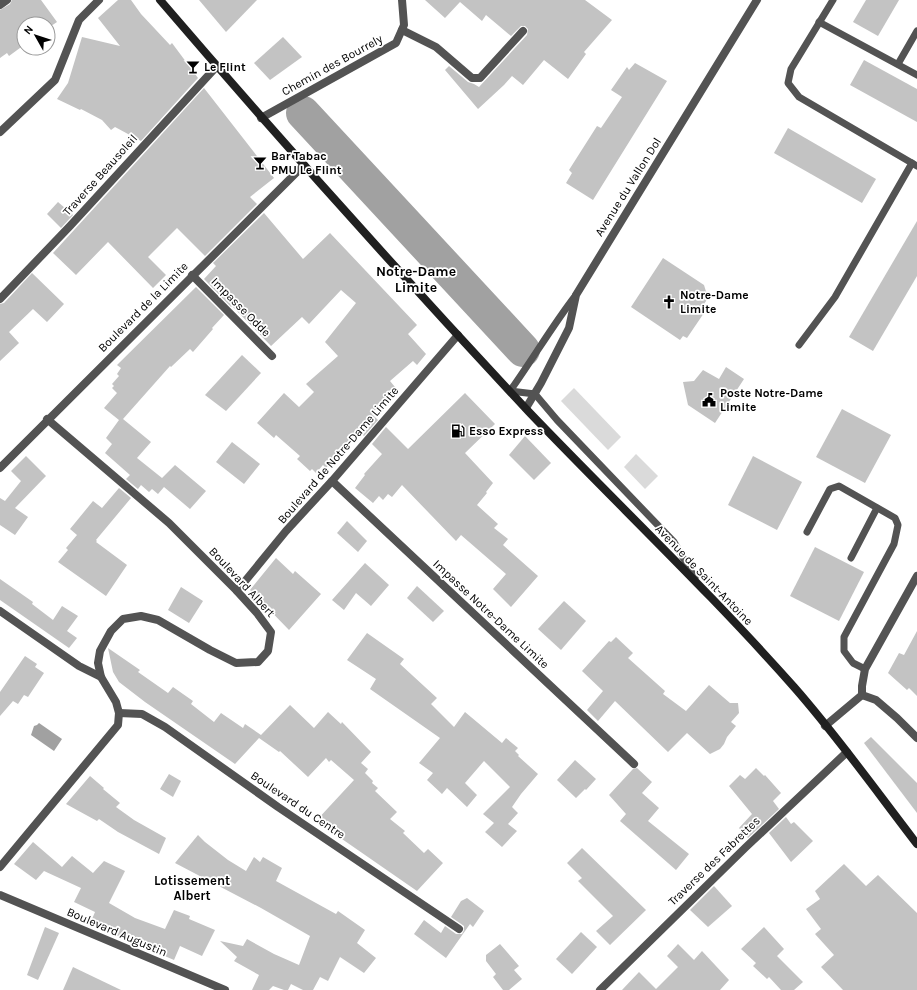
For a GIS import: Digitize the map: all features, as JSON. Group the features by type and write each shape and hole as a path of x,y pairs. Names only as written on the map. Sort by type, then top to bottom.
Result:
{"main road":[{"name":"Avenue de Saint-Antoine","path":"160,0 261,118 458,335 526,408 776,667 846,752 917,844"}],"street":[{"path":"0,6 7,0"},
{"path":"0,132 55,80 78,20 99,0"},
{"path":"402,0 404,25 402,30 436,47 472,78 480,78 523,31"},
{"name":"Avenue du Vallon Dol","path":"526,408 535,394 569,328 576,295 757,0"},
{"name":"Chemin des Bourrely","path":"261,118 396,43 402,30"},
{"name":"Traverse Beausoleil","path":"0,299 70,226 217,66"},
{"name":"Boulevard de la Limite","path":"0,468 47,419 304,165"},
{"name":"Impasse Odde","path":"192,275 272,356"},
{"name":"Boulevard de Notre-Dame Limite","path":"237,591 286,531 332,481 458,335"},
{"name":"Boulevard Albert","path":"47,419 169,523 237,591 257,613 271,632 268,651 258,662 236,663 158,620 141,616 123,619 111,631 100,651 98,663 101,677 116,702 119,713"},
{"name":"Impasse Notre-Dame Limite","path":"332,481 634,764"},
{"path":"862,695 865,669 917,576"},
{"path":"0,611 79,666 101,677"},
{"path":"825,726 862,695"},
{"path":"862,695 876,700 917,738"},
{"path":"0,867 118,726 119,713"},
{"name":"Boulevard du Centre","path":"119,713 142,714 165,727 278,807 459,929"},
{"name":"Traverse des Fabrettes","path":"600,990 746,847 846,752"},
{"name":"Boulevard Augustin","path":"0,895 225,990"}],"lane":[{"path":"799,345 835,296 914,164 799,97 788,83 791,69 833,0"},
{"path":"819,22 917,75"},
{"path":"898,64 917,30"},
{"path":"576,295 556,321 510,391 535,394 557,420 674,542 700,588"},
{"path":"807,532 830,489 838,486 895,518 898,525 894,544 844,637 844,651 853,663 865,669"},
{"path":"851,558 877,508"}],"shaded area":[{"path":"574,388 621,437 608,450 561,401"},
{"path":"636,454 658,476 645,489 624,467"},
{"path":"39,723 62,739 54,751 31,735 34,726"}],"building":[{"path":"12,0 41,0 53,16 16,16 16,51 9,56 7,53 0,58 0,10 10,4"},
{"path":"118,0 131,0 141,14 170,45 172,43 198,78 141,141 115,127 111,130 102,120 57,99 68,83 82,37 120,46 98,18"},
{"path":"199,0 257,0 226,32"},
{"path":"425,0 585,0 612,20 584,52 586,54 568,79 544,60 523,85 512,76 478,109 445,70 449,66 468,82 479,87 527,35 528,29 525,26 521,26 511,36 486,15 482,21 460,2 445,18"},
{"path":"866,0 899,0 878,36 853,22"},
{"path":"283,37 302,57 270,80 254,63"},
{"path":"864,60 917,89 917,122 850,85"},
{"path":"635,63 667,81 593,200 566,183 572,173 569,170 597,126 601,128 622,97 611,90 627,67 629,70"},
{"path":"204,88 274,178 250,197 257,204 205,256 177,228 148,257 166,275 153,288 108,242 76,275 53,253"},
{"path":"788,128 876,179 862,203 774,153"},
{"path":"58,202 73,215 61,228 47,214"},
{"path":"264,213 303,259 330,233 417,325 408,334 426,354 417,365 413,361 390,381 395,387 372,414 378,420 364,436 358,431 326,468 323,465 316,473 312,469 310,471 297,459 300,456 276,435 274,438 257,423 284,393 299,407 314,392 306,384 338,356 325,342 356,303 341,290 309,324 302,317 271,346 232,306 231,307 204,279 216,266 213,263"},
{"path":"917,221 917,276 873,351 849,337"},
{"name":"Notre-Dame Limite","path":"663,258 704,285 708,298 702,307 706,310 687,338 683,336 680,340 631,307"},
{"path":"32,273 64,304 47,322 33,309 9,332 19,343 0,361 0,304 4,303"},
{"path":"196,287 224,315 193,352 190,349 171,367 170,366 123,419 151,442 137,458 162,478 175,465 206,491 190,509 164,487 158,494 152,489 149,492 141,485 138,489 126,479 130,475 105,453 112,444 106,438 119,420 104,408 117,393 112,388 114,386 112,384 119,376 117,374 121,368 117,365"},
{"path":"242,355 261,373 226,411 205,395"},
{"name":"Poste Notre-Dame Limite","path":"726,367 744,379 715,423 688,405 683,382 694,381 703,370 719,379"},
{"path":"465,393 495,424 465,453 493,483 477,505 498,524 494,528 508,539 503,545 538,576 511,607 493,589 506,574 461,535 456,541 402,485 392,497 388,494 383,500 379,496 373,503 355,488 365,475 364,474 382,454 372,444 386,427 408,449"},
{"path":"842,409 891,435 865,483 816,457"},
{"path":"525,436 551,463 534,480 509,455"},
{"path":"232,442 260,464 244,484 216,462"},
{"path":"26,456 46,476 15,508 28,517 15,535 0,525 0,498 5,501 21,481 11,471"},
{"path":"753,456 802,482 777,530 728,505"},
{"path":"119,488 131,498 96,540 96,542 127,565 106,596 58,562 68,550 66,548 77,535 70,529 93,501 102,508"},
{"path":"347,521 367,541 358,552 337,533"},
{"path":"815,547 864,572 839,621 790,596"},
{"path":"276,558 293,574 295,571 321,594 289,630 250,590"},
{"path":"365,563 389,585 371,606 356,593 344,610 332,600"},
{"path":"0,579 33,602 32,604 53,620 62,606 78,616 67,631 77,638 69,648 0,600"},
{"path":"417,586 444,611 433,622 407,598"},
{"path":"181,587 203,601 189,623 168,610"},
{"path":"564,601 586,621 561,650 538,629"},
{"path":"917,631 917,696 909,688 907,690 888,673 899,653 904,655"},
{"path":"367,633 404,659 400,664 437,698 431,704 454,727 465,712 502,743 506,738 518,748 515,751 519,755 518,756 538,774 512,807 518,813 508,824 517,831 502,847 485,832 494,823 483,814 510,787 484,761 465,783 477,795 467,807 447,788 442,794 427,780 433,773 419,763 440,738 370,689 376,679 347,660"},
{"path":"616,637 633,653 628,658 665,691 663,694 686,711 709,685 730,703 738,703 739,713 731,722 736,726 720,749 710,754 687,733 668,752 615,701 598,721 587,710 603,691 582,671 609,641 611,642"},
{"path":"108,648 140,670 138,672 168,693 173,687 193,701 191,704 214,722 221,713 243,728 245,724 261,735 290,705 314,728 328,712 341,724 342,722 371,752 361,763 368,769 365,773 373,781 372,783 378,788 375,791 397,812 390,819 405,831 403,833 424,853 428,849 443,863 417,891 316,821 354,780 331,760 329,762 326,758 308,777 280,751 279,752 259,738 235,764 145,702 119,682 113,672"},
{"path":"25,656 37,664 35,667 44,673 28,697 24,695 18,704 13,701 0,716 0,692"},
{"path":"871,737 917,783 917,813 864,743"},
{"path":"575,760 596,779 576,798 557,780"},
{"path":"637,768 652,782 642,793 659,808 648,821 689,854 676,870 620,821 626,814 609,795 633,769"},
{"path":"756,768 764,776 765,775 781,793 773,801 779,809 748,838 739,828 752,814 729,786 740,775 745,779"},
{"path":"169,774 181,781 173,797 160,789"},
{"path":"90,776 120,803 116,807 134,820 166,838 159,854 118,832 99,819 97,821 66,804"},
{"path":"786,817 791,824 794,822 813,841 791,862 769,833"},
{"path":"198,835 228,860 246,871 254,857 260,862 263,857 282,868 276,881 336,914 338,911 365,930 357,943 376,958 364,973 340,957 328,981 320,977 313,990 303,990 291,984 288,990 273,986 269,990 252,990 259,975 234,961 237,957 220,941 243,946 247,939 274,954 299,965 310,936 261,908 175,863"},
{"path":"33,842 62,867 72,856 93,873 104,861 125,871 109,903 135,918 165,929 174,910 190,916 189,919 215,930 202,956 180,946 174,960 90,924 95,912 74,902 81,888 44,871 36,880 14,864"},
{"path":"582,848 646,910 610,945 596,931 613,916 578,881 582,878 567,863"},
{"path":"844,864 866,886 878,875 917,913 917,990 843,990 821,967 834,955 815,934 821,929 806,909 820,899 815,891"},
{"path":"714,886 732,906 708,927 690,910"},
{"path":"467,898 484,911 473,927 470,924 446,958 414,934 424,920 441,933 445,926 456,934 462,934 464,926 451,917 461,901"},
{"path":"45,927 59,933 38,980 27,975"},
{"path":"764,927 784,949 777,956 803,982 794,990 781,990 769,977 767,979 753,966 756,963 741,949"},
{"path":"581,932 597,947 572,974 556,959"},
{"path":"500,944 519,966 514,970 522,979 509,990 503,990 493,977 496,974 486,961 486,955"},
{"path":"678,944 694,960 702,951 729,980 720,990 622,990 639,972 656,989 678,967 667,956"},
{"path":"73,967 121,990 63,990"}],"waterway":[{"path":"303,113 523,350"}],"place":[{"name":"Le Flint","path":"193,67"},
{"name":"Bar Tabac PMU Le Flint","path":"260,163"},
{"name":"Notre-Dame Limite","path":"669,302"},
{"name":"Poste Notre-Dame Limite","path":"709,400"},
{"name":"Esso Express","path":"458,431"}],"district":[{"name":"Notre-Dame Limite","path":"416,280"},
{"name":"Lotissement Albert","path":"192,888"}]}
